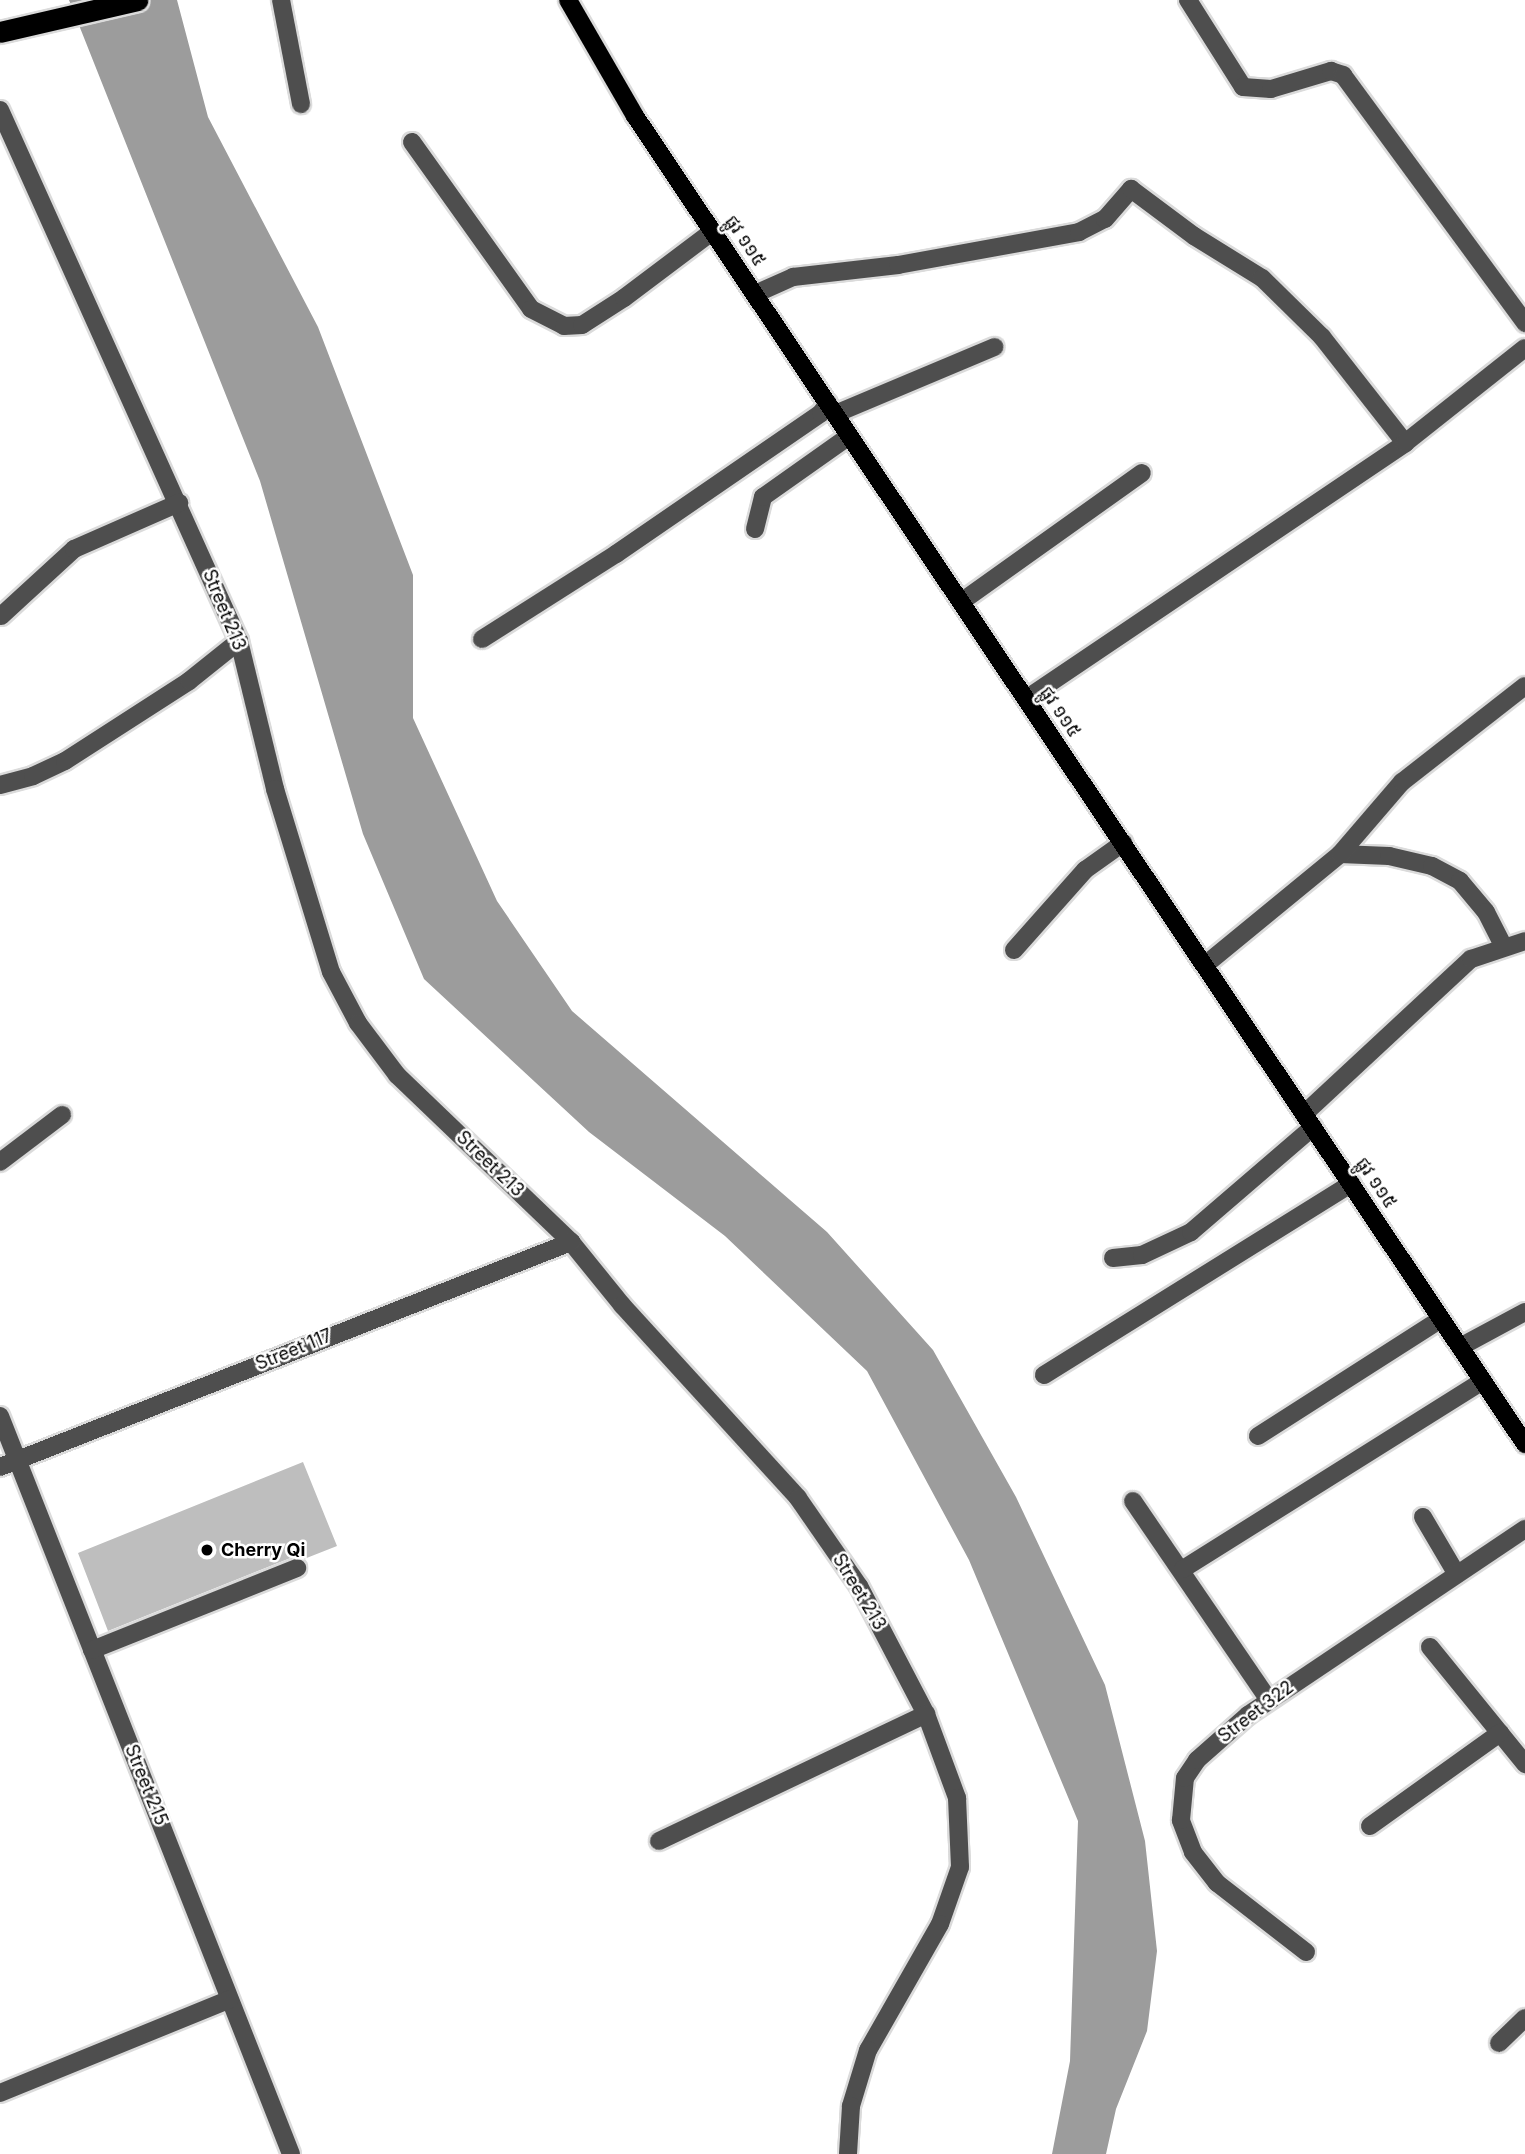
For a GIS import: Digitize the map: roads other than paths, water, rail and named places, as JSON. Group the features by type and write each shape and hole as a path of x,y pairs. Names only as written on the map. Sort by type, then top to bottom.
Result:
{"highway":[{"path":"0,32 137,0"}],"main road":[{"name":"ផ្លូវ ១១៥","path":"568,0 628,104 1525,1444"}],"street":[{"path":"281,0 301,104"},
{"path":"1188,0 1242,87 1271,89 1331,71 1343,75 1525,323"},
{"name":"Street 213","path":"0,110 239,641 275,789 331,972 358,1023 397,1075 571,1242 622,1305 798,1498 859,1586 926,1714 957,1798 960,1867 940,1924 868,2050 851,2106 848,2154"},
{"path":"412,142 531,309 564,326 582,325 713,232"},
{"path":"755,294 793,277 898,265 1079,232 1105,219 1131,189 1194,236 1262,278 1322,337 1405,443"},
{"path":"482,639 616,554 821,413 993,347"},
{"path":"1026,699 1405,443 1525,348"},
{"path":"755,528 763,498 849,436"},
{"path":"961,602 1142,474"},
{"path":"1,616 74,549 179,503"},
{"path":"0,785 33,776 65,761 189,681 239,641"},
{"path":"1205,965 1340,853 1402,782 1525,686"},
{"path":"1014,950 1086,870 1123,843"},
{"path":"1340,853 1389,856 1432,866 1460,881 1486,912 1503,946"},
{"path":"1113,1258 1142,1255 1191,1232 1308,1120 1443,982 1471,959 1525,940"},
{"path":"0,1161 62,1115"},
{"path":"1044,1375 1352,1184"},
{"name":"Street 117","path":"0,1467 571,1242"},
{"path":"1460,1347 1525,1312"},
{"path":"1258,1436 1441,1319"},
{"path":"1183,1569 1483,1381"},
{"name":"Street 215","path":"0,1416 291,2154"},
{"path":"1133,1501 1183,1569 1269,1700"},
{"path":"1423,1517 1456,1573"},
{"name":"Street 322","path":"1306,1952 1217,1883 1193,1852 1181,1820 1185,1778 1197,1760 1269,1700 1525,1529"},
{"path":"92,1650 297,1568"},
{"path":"1430,1647 1525,1764"},
{"path":"659,1840 926,1714"},
{"path":"1370,1826 1500,1733"},
{"path":"0,2093 230,1999"},
{"path":"1499,2043 1525,2018"}],"place":[{"name":"Cherry Qi","path":"207,1550"}]}
